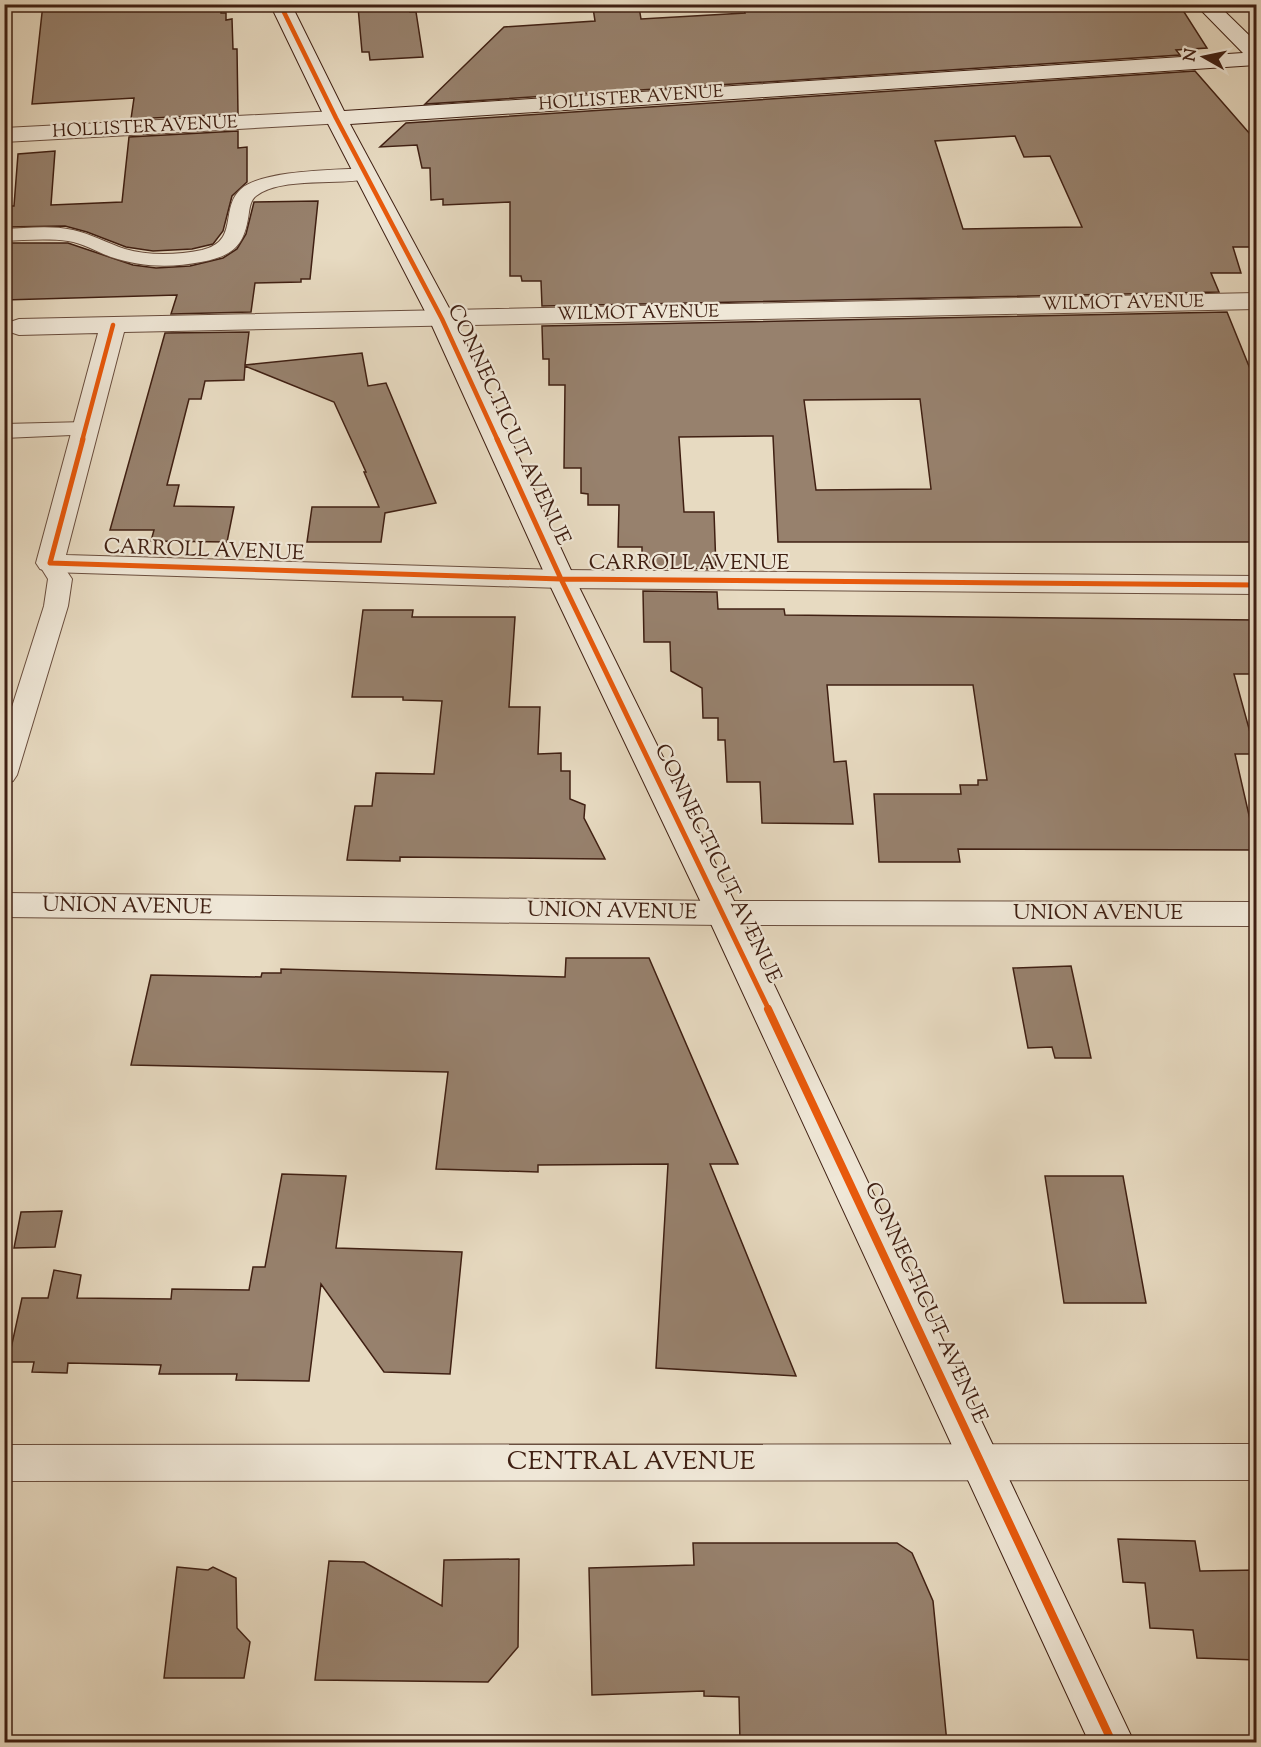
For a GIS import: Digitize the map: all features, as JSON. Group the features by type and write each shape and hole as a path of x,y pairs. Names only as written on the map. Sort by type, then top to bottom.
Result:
{"street":[{"name":"CONNECTICUT AVENUE","path":"280,4 336,118 442,319 561,579 723,913 982,1461 1112,1743"},
{"path":"1205,4 1257,57"},
{"name":"HOLLISTER AVENUE","path":"4,135 336,118 1257,57"},
{"name":"WILMOT AVENUE","path":"9,327 1257,301"},
{"path":"50,563 113,325"},
{"name":"CARROLL AVENUE","path":"50,563 561,579 1257,585"},
{"name":"UNION AVENUE","path":"4,905 723,913 1257,914"},
{"name":"CENTRAL AVENUE","path":"4,1463 1257,1462"}],"lane":[{"path":"4,235 70,236 126,256 146,260 212,254 228,245 238,232 243,200 248,192 269,183 366,174"},
{"path":"4,431 86,429"},
{"path":"4,775 56,606 60,579 50,563"}],"building":[{"path":"43,4 221,4 221,13 226,13 226,20 232,19 233,49 237,49 238,114 131,119 134,98 32,104"},
{"path":"409,4 410,12 416,12 423,57 370,60 369,52 362,52 358,7"},
{"path":"742,4 851,4 852,8 903,4 1150,4 1151,6 1179,4 1207,48 1176,50 1180,55 425,104 504,27 595,21 593,8 639,7 641,19 745,13"},
{"path":"1195,71 1257,142 1257,247 1233,247 1241,273 1211,273 1219,292 542,306 541,281 522,281 521,276 510,276 510,202 443,205 443,199 431,200 430,168 422,168 417,145 380,147 406,123","holes":["1015,136 1024,157 1050,156 1082,227 963,229 935,141"]},
{"path":"238,131 238,148 247,147 247,182 232,196 223,231 213,244 192,249 153,251 126,247 65,226 4,227 4,206 14,206 18,154 55,151 51,205 122,202 129,137"},
{"path":"318,201 310,279 301,279 301,282 255,283 251,312 171,314 177,295 4,300 4,243 68,243 133,265 156,268 190,266 223,258 237,249 246,234 254,202"},
{"path":"1227,312 1257,386 1257,542 778,542 773,436 679,437 684,512 714,512 716,569 642,568 642,547 618,547 619,505 588,505 588,494 581,493 581,468 564,468 565,385 549,385 549,359 543,359 542,326","holes":["920,399 931,489 816,490 804,400"]},
{"path":"249,332 245,365 362,353 368,386 386,383 436,503 385,513 381,542 307,542 312,507 379,507 364,472 366,472 334,402 245,366 244,380 205,381 201,399 189,399 167,485 179,485 174,506 234,507 227,542 151,541 154,530 110,530 165,333"},
{"path":"643,591 717,592 718,609 784,609 785,615 1257,620 1257,674 1234,674 1256,754 1235,754 1257,850 958,849 960,862 879,862 874,794 961,794 960,785 978,785 978,780 987,780 973,685 827,685 834,762 846,761 853,824 762,823 760,782 727,782 725,740 718,740 718,718 703,718 702,688 671,671 670,642 644,642"},
{"path":"363,610 413,610 412,617 515,617 509,707 540,707 538,754 561,753 561,771 570,771 570,799 585,805 584,818 605,859 400,857 400,861 347,860 355,806 372,806 376,773 434,774 442,701 403,700 403,697 352,697"},
{"path":"566,958 649,958 738,1164 710,1164 796,1376 656,1368 668,1164 538,1165 538,1172 436,1169 448,1072 131,1065 151,975 261,977 262,973 281,973 281,969 565,977"},
{"path":"1071,966 1091,1058 1055,1058 1052,1047 1028,1048 1013,968"},
{"path":"282,1174 346,1176 336,1248 462,1252 450,1374 384,1372 321,1284 309,1381 236,1380 237,1374 159,1374 161,1365 68,1363 67,1373 32,1372 34,1362 8,1362 22,1298 48,1298 54,1270 81,1275 77,1298 171,1299 172,1289 249,1290 253,1267 265,1267"},
{"path":"1045,1176 1123,1176 1146,1303 1064,1303"},
{"path":"62,1211 55,1247 14,1248 21,1212"},
{"path":"1118,1539 1195,1541 1200,1571 1257,1570 1257,1660 1197,1658 1193,1630 1150,1628 1145,1583 1123,1582"},
{"path":"693,1543 897,1543 912,1553 933,1601 947,1743 740,1743 739,1697 704,1696 704,1691 592,1695 589,1568 694,1565"},
{"path":"519,1559 518,1647 488,1682 315,1680 329,1561 364,1562 442,1606 444,1560"},
{"path":"177,1567 208,1570 213,1567 236,1578 237,1628 250,1642 244,1678 164,1678"}],"cycle path":[{"path":"280,4 336,118 442,319 561,579 723,913 1112,1742"},
{"path":"113,325 50,563 561,579 1256,585"}]}
